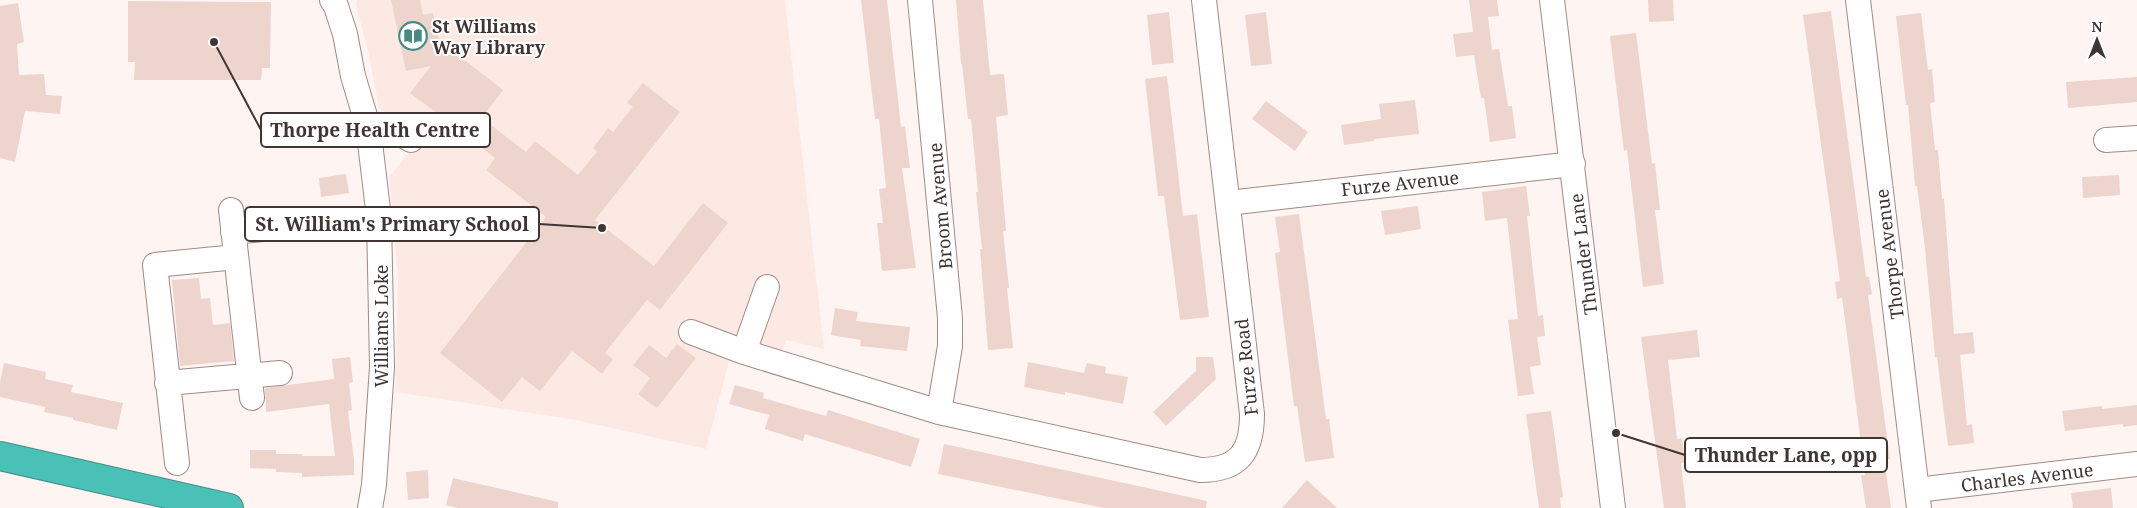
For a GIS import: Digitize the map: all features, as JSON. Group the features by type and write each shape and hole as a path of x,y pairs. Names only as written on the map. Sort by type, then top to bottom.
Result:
{"highway":[{"path":"0,456 229,508"}],"street":[{"name":"Williams Loke","path":"332,0 336,6 345,34 353,76 368,126 379,218 382,367 374,485 370,508"},
{"name":"Broom Avenue","path":"920,0 950,318 950,346 939,412"},
{"name":"Furze Road","path":"691,332 744,352 939,412 1200,470 1217,470 1229,466 1240,458 1248,445 1252,430 1252,414 1204,0"},
{"name":"Thunder Lane","path":"1552,0 1613,508"},
{"name":"Thorpe Avenue","path":"1858,0 1918,499"},
{"path":"368,126 387,126 411,140"},
{"path":"2106,140 2137,138"},
{"name":"Furze Avenue","path":"1228,203 1572,164"},
{"path":"251,387 232,221 379,218"},
{"path":"177,463 154,265 236,257"},
{"path":"744,352 766,287"},
{"path":"167,383 251,387 280,373"},
{"name":"Charles Avenue","path":"1918,499 2137,464"}],"shaded area":[{"path":"357,0 785,0 824,349 786,340 774,371 730,358 706,449 576,420 395,392 398,279 389,177 419,140 379,108 369,55 356,5"}],"building":[{"path":"391,0 420,0 423,15 433,13 439,40 503,90 482,118 526,152 535,141 578,175 597,152 593,148 608,128 613,132 633,107 627,103 643,83 680,112 595,220 654,266 703,203 728,223 660,310 647,300 605,353 613,359 602,374 572,351 540,391 522,377 502,402 440,353 546,217 486,170 495,158 456,128 444,144 425,129 437,113 410,93 431,66 406,71"},
{"path":"861,0 887,0 901,127 905,126 910,168 902,168 916,268 882,271 877,223 883,223 879,189 886,188 879,119 875,119"},
{"path":"956,0 983,0 990,75 1004,74 1008,115 996,117 1006,231 1003,231 1013,348 988,350 980,249 982,249 976,192 978,192 971,119 968,119 961,64"},
{"path":"1469,0 1497,0 1499,16 1488,17 1492,50 1499,49 1508,106 1512,106 1516,138 1490,142 1484,98 1481,98 1474,55 1456,57 1453,34 1473,32"},
{"path":"1648,0 1673,0 1674,21 1649,22"},
{"path":"128,1 271,2 270,68 262,68 261,80 134,80 135,62 128,62"},
{"path":"18,3 24,42 17,44 19,75 44,74 46,95 62,96 60,114 25,111 15,162 0,158 0,6"},
{"path":"1831,11 1866,277 1869,277 1872,294 1868,295 1890,459 1884,459 1891,508 1866,508 1861,475 1865,475 1842,298 1837,299 1835,282 1840,281 1803,15"},
{"path":"1169,12 1174,63 1152,65 1147,15"},
{"path":"1266,12 1272,64 1251,66 1245,15"},
{"path":"1921,13 1928,70 1932,69 1935,102 1930,103 1935,150 1938,150 1942,199 1944,198 1954,334 1973,332 1975,353 1960,355 1967,425 1972,424 1974,443 1948,446 1937,357 1935,357 1925,248 1917,186 1915,186 1908,105 1906,105 1896,16"},
{"path":"1636,33 1652,164 1655,163 1660,210 1655,210 1664,284 1643,287 1627,150 1624,151 1610,36"},
{"path":"1167,76 1183,216 1197,214 1209,317 1180,320 1164,196 1158,196 1145,79"},
{"path":"2137,77 2137,102 2068,108 2066,82"},
{"path":"1415,100 1419,134 1374,139 1374,141 1344,145 1341,125 1381,119 1379,104"},
{"path":"1266,101 1308,132 1295,151 1252,119"},
{"path":"346,174 349,193 321,197 319,178"},
{"path":"2119,175 2120,195 2083,198 2082,177"},
{"path":"1526,186 1530,216 1527,216 1538,316 1543,315 1545,336 1537,337 1541,365 1530,367 1534,394 1518,396 1508,320 1518,319 1507,218 1485,221 1482,192"},
{"path":"1418,206 1421,229 1385,235 1381,211"},
{"path":"1299,214 1326,419 1329,419 1334,458 1305,462 1297,406 1294,406 1275,253 1280,252 1275,217"},
{"path":"199,278 201,299 210,298 213,325 230,323 234,361 180,366 172,280"},
{"path":"835,308 858,312 856,321 910,327 907,351 860,346 861,340 831,335"},
{"path":"1697,330 1700,357 1668,360 1677,439 1682,438 1685,463 1681,463 1686,508 1664,508 1641,337"},
{"path":"677,344 696,358 657,408 638,394 650,378 633,365 649,345 666,358"},
{"path":"350,357 353,382 349,383 352,410 348,411 354,475 302,477 302,473 250,468 250,450 276,450 276,454 302,454 302,456 335,456 329,404 266,412 265,388 334,379 332,359"},
{"path":"1196,357 1213,357 1216,379 1166,426 1153,412 1196,371"},
{"path":"1028,362 1084,373 1087,363 1106,367 1105,373 1128,377 1123,404 1065,392 1065,395 1024,387"},
{"path":"4,363 46,372 45,379 73,385 71,392 123,403 117,430 44,412 45,407 0,397 0,382"},
{"path":"735,385 764,393 763,398 826,416 828,410 920,439 911,467 805,434 803,441 765,429 769,415 729,404"},
{"path":"2137,405 2137,425 2123,427 2123,424 2065,431 2062,411 2102,406 2102,409"},
{"path":"1551,411 1563,497 1560,498 1561,508 1539,508 1526,414"},
{"path":"944,444 1207,501 1206,508 1104,508 938,474"},
{"path":"428,470 429,498 408,500 406,472"},
{"path":"453,478 558,502 558,508 457,508 446,505"},
{"path":"1307,480 1337,508 1282,508"},
{"path":"2111,488 2113,508 2073,508 2071,493"}],"place":[{"name":"St Williams Way Library","path":"413,36"},
{"name":"Thorpe Health Centre","path":"214,42"},
{"name":"St. William's Primary School","path":"602,228"},
{"name":"Thunder Lane, opp","path":"1616,433"}]}
